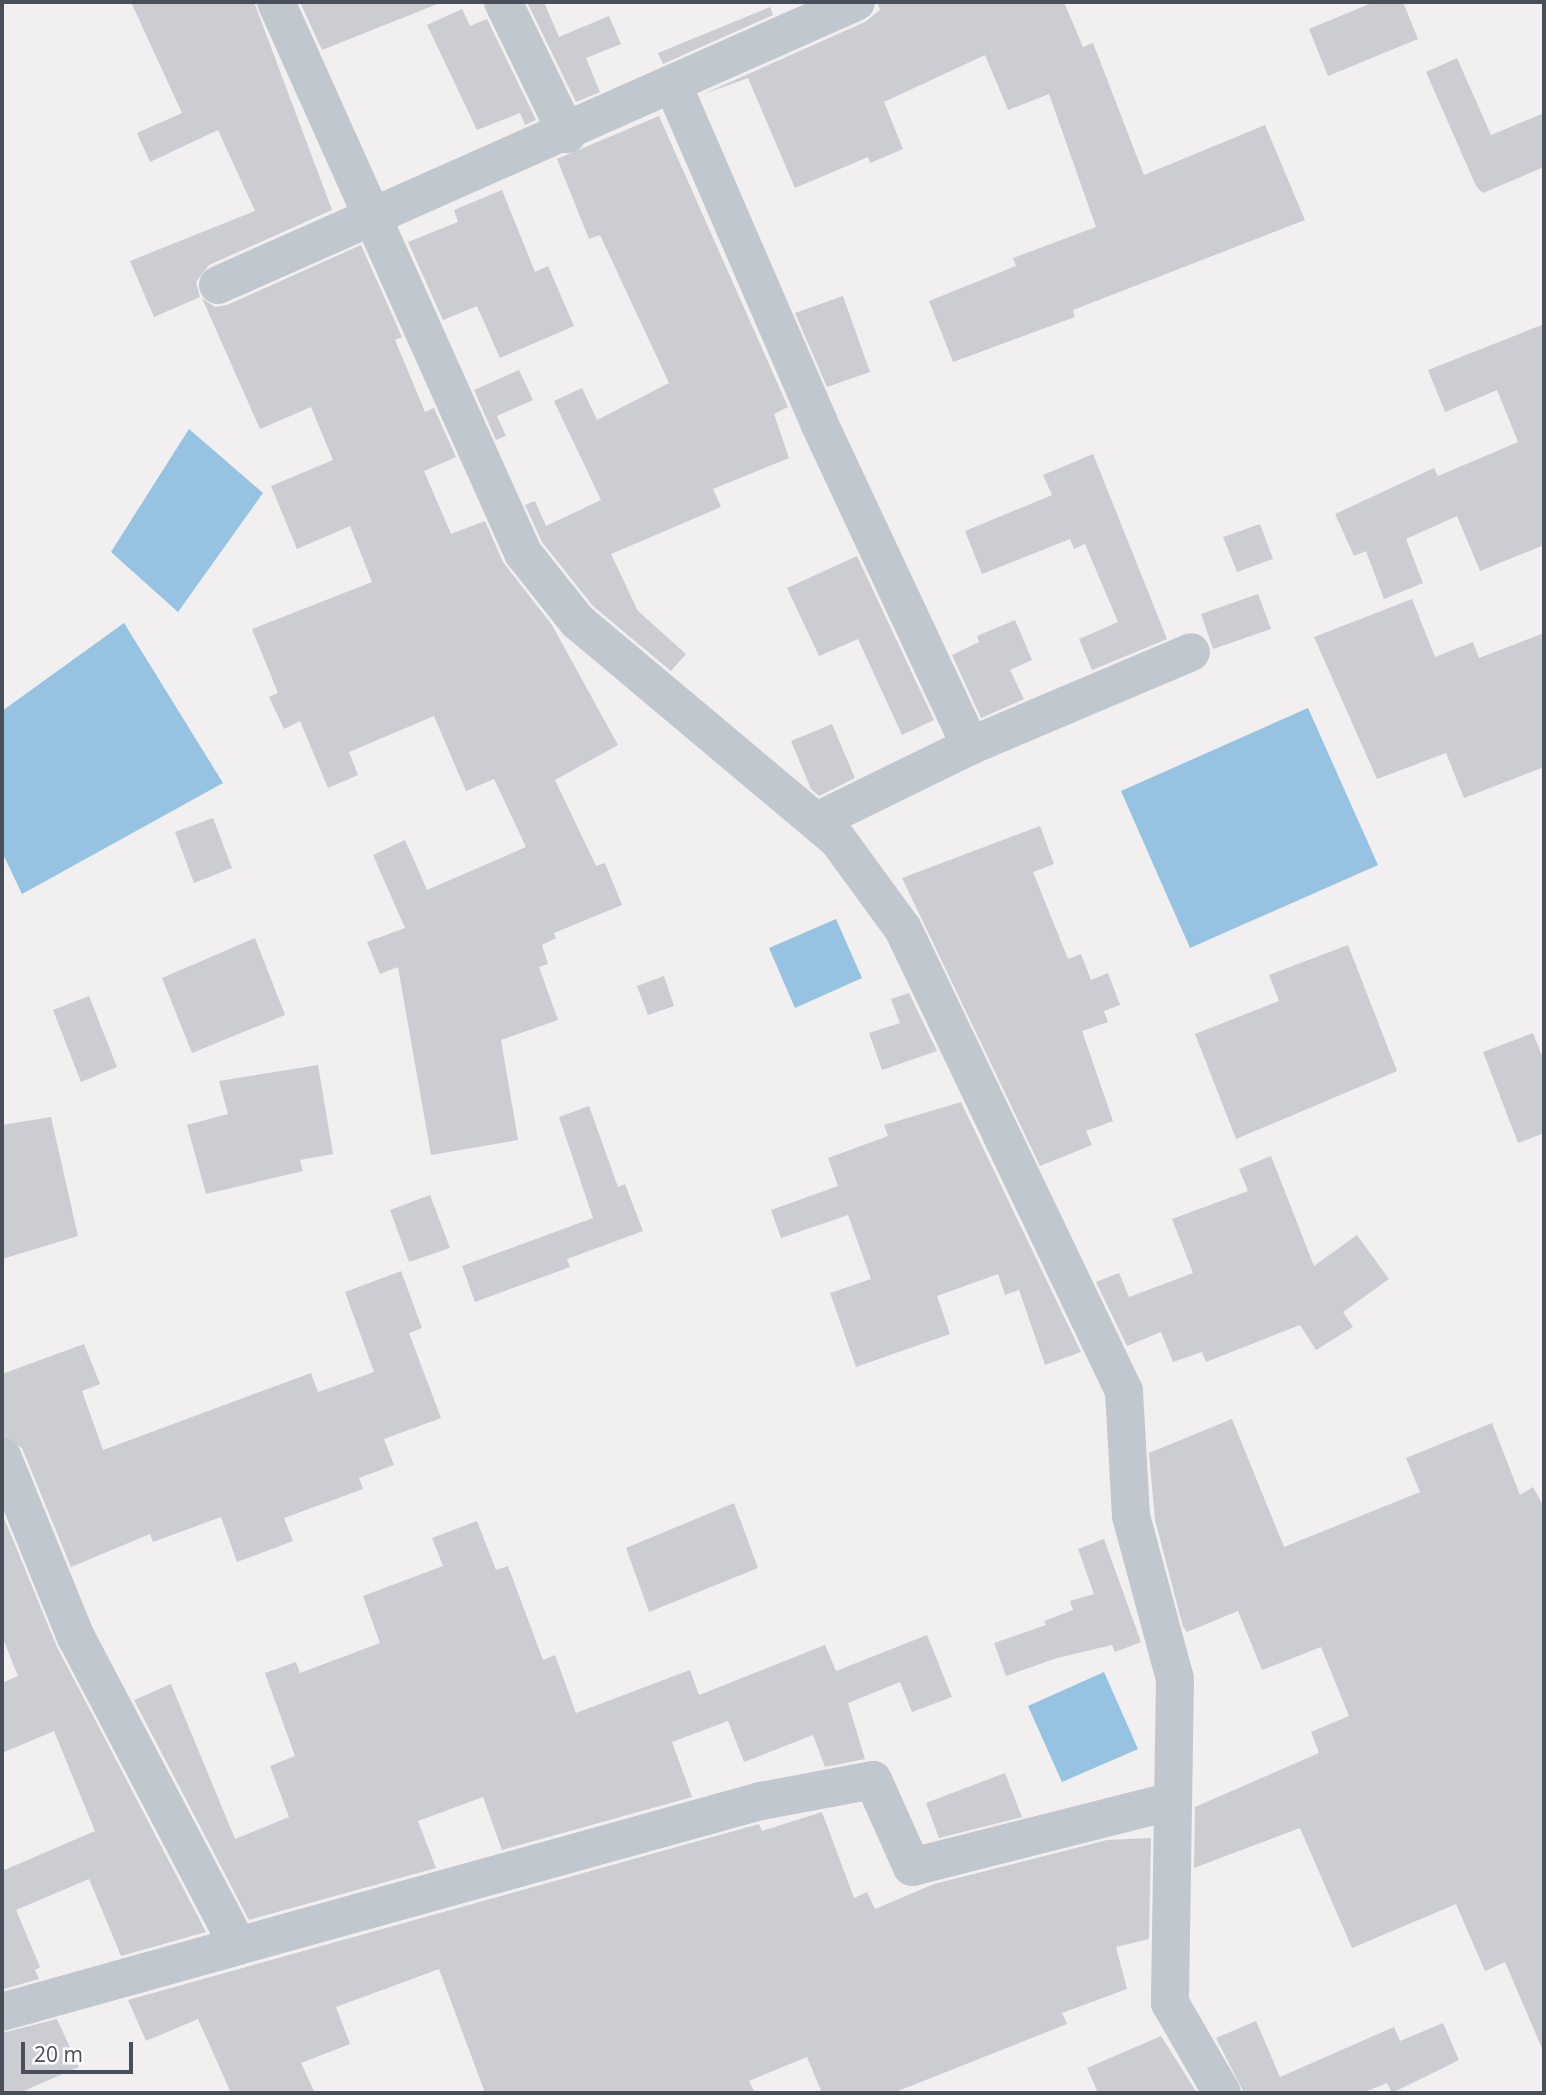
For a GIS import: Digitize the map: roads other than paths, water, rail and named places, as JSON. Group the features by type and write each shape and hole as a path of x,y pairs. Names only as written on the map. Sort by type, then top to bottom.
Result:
{"street":[{"path":"276,2 370,218 523,553 577,621 838,840 903,929 1124,1391 1131,1516 1175,1679 1170,2003 1222,2093"},
{"path":"503,2 567,134"},
{"path":"218,285 567,134 856,2"},
{"path":"673,85 819,423 970,746"},
{"path":"817,821 970,746 1191,652"},
{"path":"2,1456 76,1637 238,1946"},
{"path":"2,2012 761,1801 873,1780 912,1867 1172,1801"}],"water":[{"path":"189,429 263,493 178,612 111,552"},
{"path":"124,623 223,783 22,894 2,852 2,711"},
{"path":"1308,708 1378,865 1190,948 1121,791"},
{"path":"836,919 862,978 795,1008 769,948"},
{"path":"1104,1672 1138,1749 1062,1782 1028,1706"}]}
